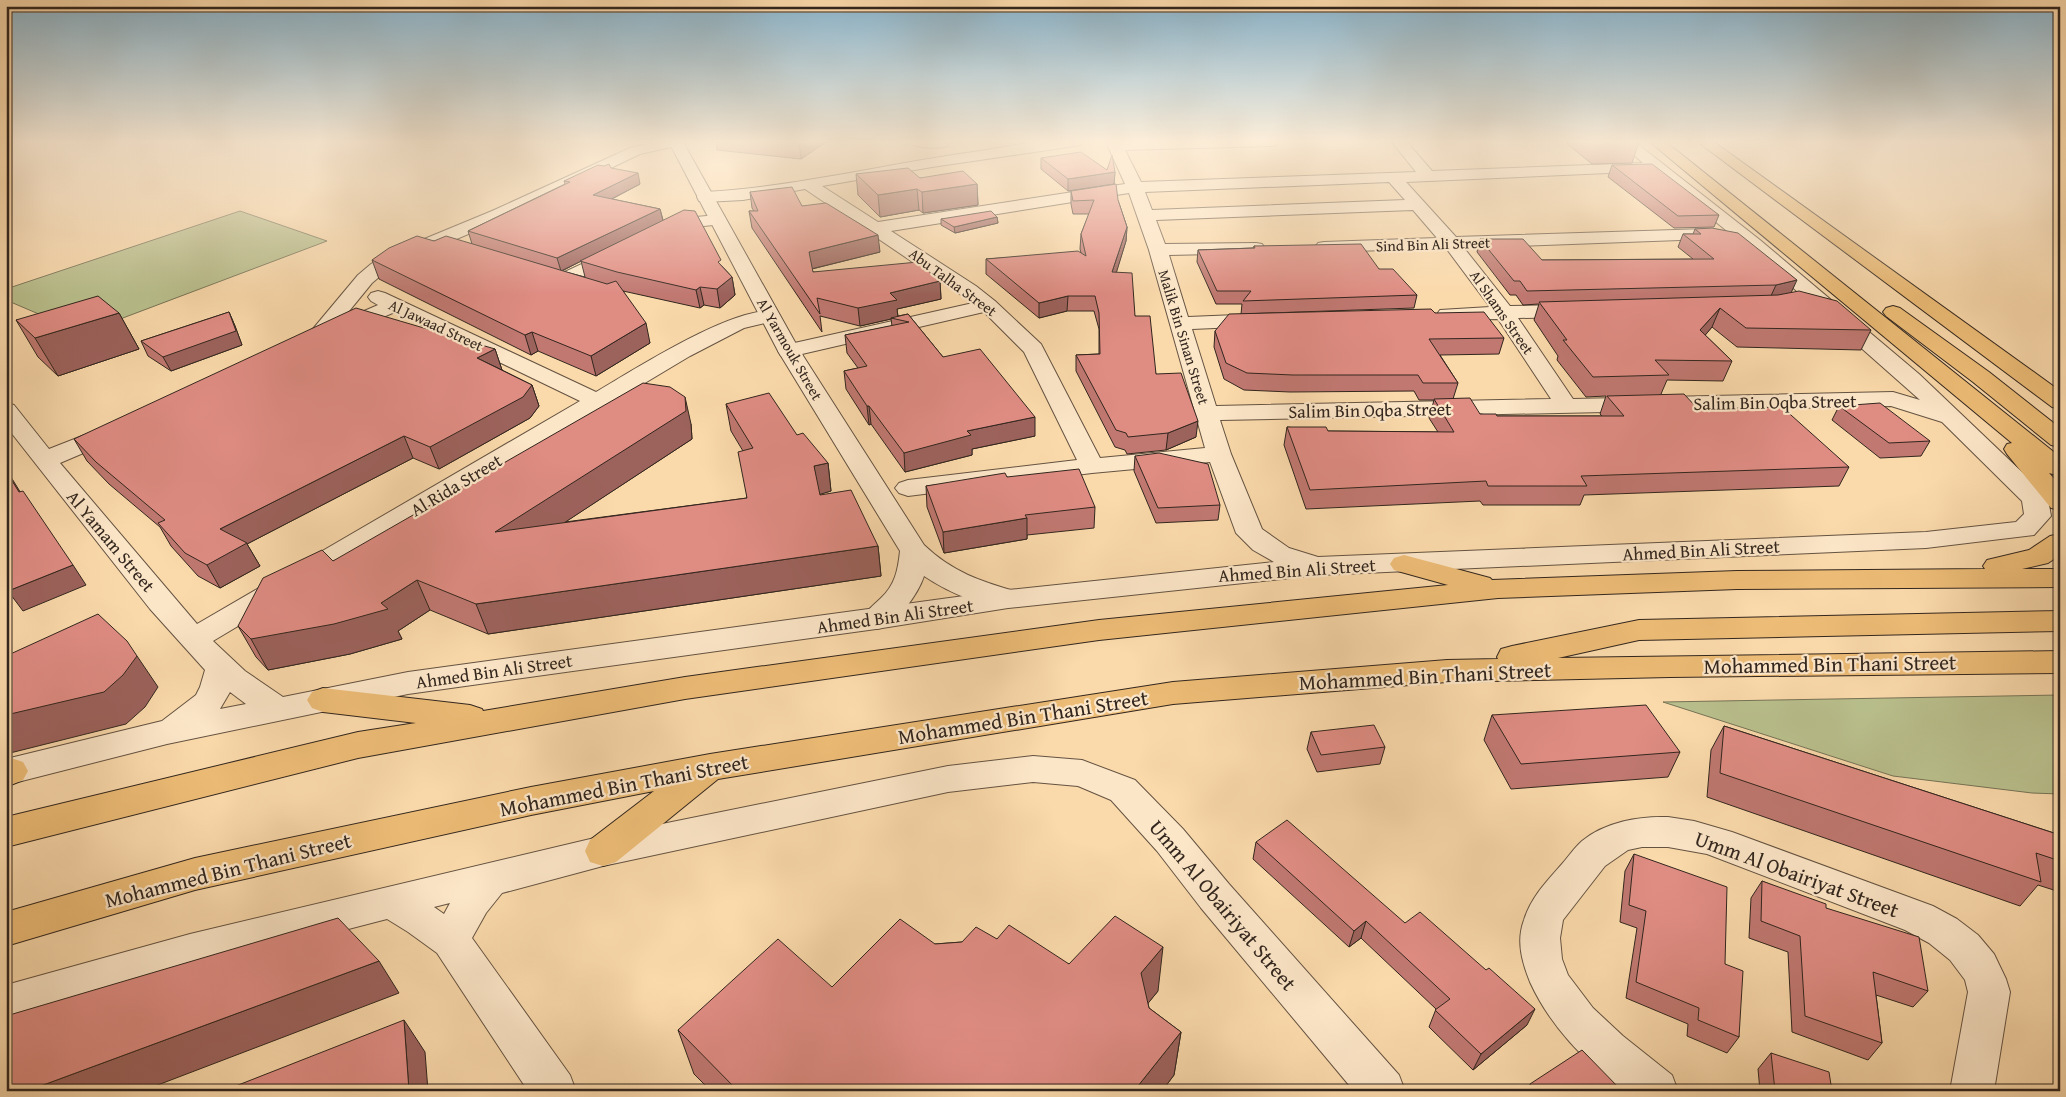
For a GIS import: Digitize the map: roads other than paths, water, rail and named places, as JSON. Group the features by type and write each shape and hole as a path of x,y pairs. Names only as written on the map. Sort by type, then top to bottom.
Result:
{"main road":[{"path":"1722,193 1979,406 2060,469"},
{"path":"1775,193 2060,402"},
{"path":"1811,266 1881,304 1981,377 2060,440"},
{"path":"1979,406 2060,502"},
{"path":"1945,578 2038,557 2060,542"},
{"path":"1404,564 1498,589"},
{"path":"6,832 358,745 685,688 1099,630 1498,589 1737,580 2060,578"},
{"path":"1447,671 1639,630 2060,621"},
{"path":"1959,662 1990,672 2022,678 2060,680"},
{"name":"Mohammed Bin Thani Street","path":"6,929 195,874 531,801 710,767 1173,693 1447,671 2060,662"},
{"path":"323,700 502,720"},
{"path":"603,851 710,767"}],"street":[{"path":"394,305 305,344 356,288 378,268 395,258 545,193"},
{"name":"Al Yarmouk Street","path":"703,193 789,351 914,551 929,568 951,582 978,592 1008,599"},
{"path":"658,232 743,195 754,193"},
{"name":"Abu Talha Street","path":"822,193 988,305 1034,349 1092,466"},
{"path":"876,228 1096,193"},
{"name":"Malik Bin Sinan Street","path":"1137,193 1158,250 1219,454 1250,534"},
{"name":"Al Shams Street","path":"1407,193 1452,244 1504,312 1566,406"},
{"name":"Ahmed Bin Ali Street","path":"8,772 166,732 451,676 876,619 1008,599 1319,566 1404,564 1926,540 2024,528 2038,516 2035,500 1911,379 1800,297 1754,244 1716,228 1682,193"},
{"path":"1145,214 1417,204"},
{"name":"Sind Bin Ali Street","path":"1305,247 1452,244 1716,228"},
{"path":"435,241 462,249"},
{"path":"563,280 632,246"},
{"path":"1158,250 1276,248"},
{"path":"545,275 588,288"},
{"name":"Al Jawaad Street","path":"356,288 597,401"},
{"path":"789,351 988,305"},
{"path":"1426,315 1593,310"},
{"path":"1180,323 1278,320"},
{"name":"Al Rida Street","path":"194,640 682,351 720,334 773,321"},
{"path":"1893,399 1908,390 1911,379"},
{"name":"Salim Bin Oqba Street","path":"1206,413 1893,399 1955,420"},
{"name":"Al Yamam Street","path":"6,410 194,640 246,689 278,709"},
{"path":"45,460 131,424"},
{"path":"908,488 1092,466 1219,454"},
{"path":"1213,576 1229,568 1241,558 1248,546 1250,534 1279,554 1319,566"},
{"path":"876,619 895,603 907,586 913,568 914,551"},
{"path":"166,732 196,714 206,704 219,684 221,667"},
{"name":"Umm Al Obairiyat Street","path":"603,851 948,779 1033,769 1082,773 1124,790 1170,840 1214,896 1383,1091"},
{"name":"Umm Al Obairiyat Street","path":"1656,1091 1587,1033 1568,1011 1553,989 1544,967 1540,947 1541,928 1547,911 1594,852 1610,842 1630,835 1653,832 1678,833 1705,838 1732,847 1919,918 1954,938 1980,965 1987,979 1989,992 1972,1091"},
{"path":"6,1004 190,952 603,851"},
{"path":"452,941 461,917 490,880"},
{"path":"391,902 422,920 452,941 554,1091"}]}
